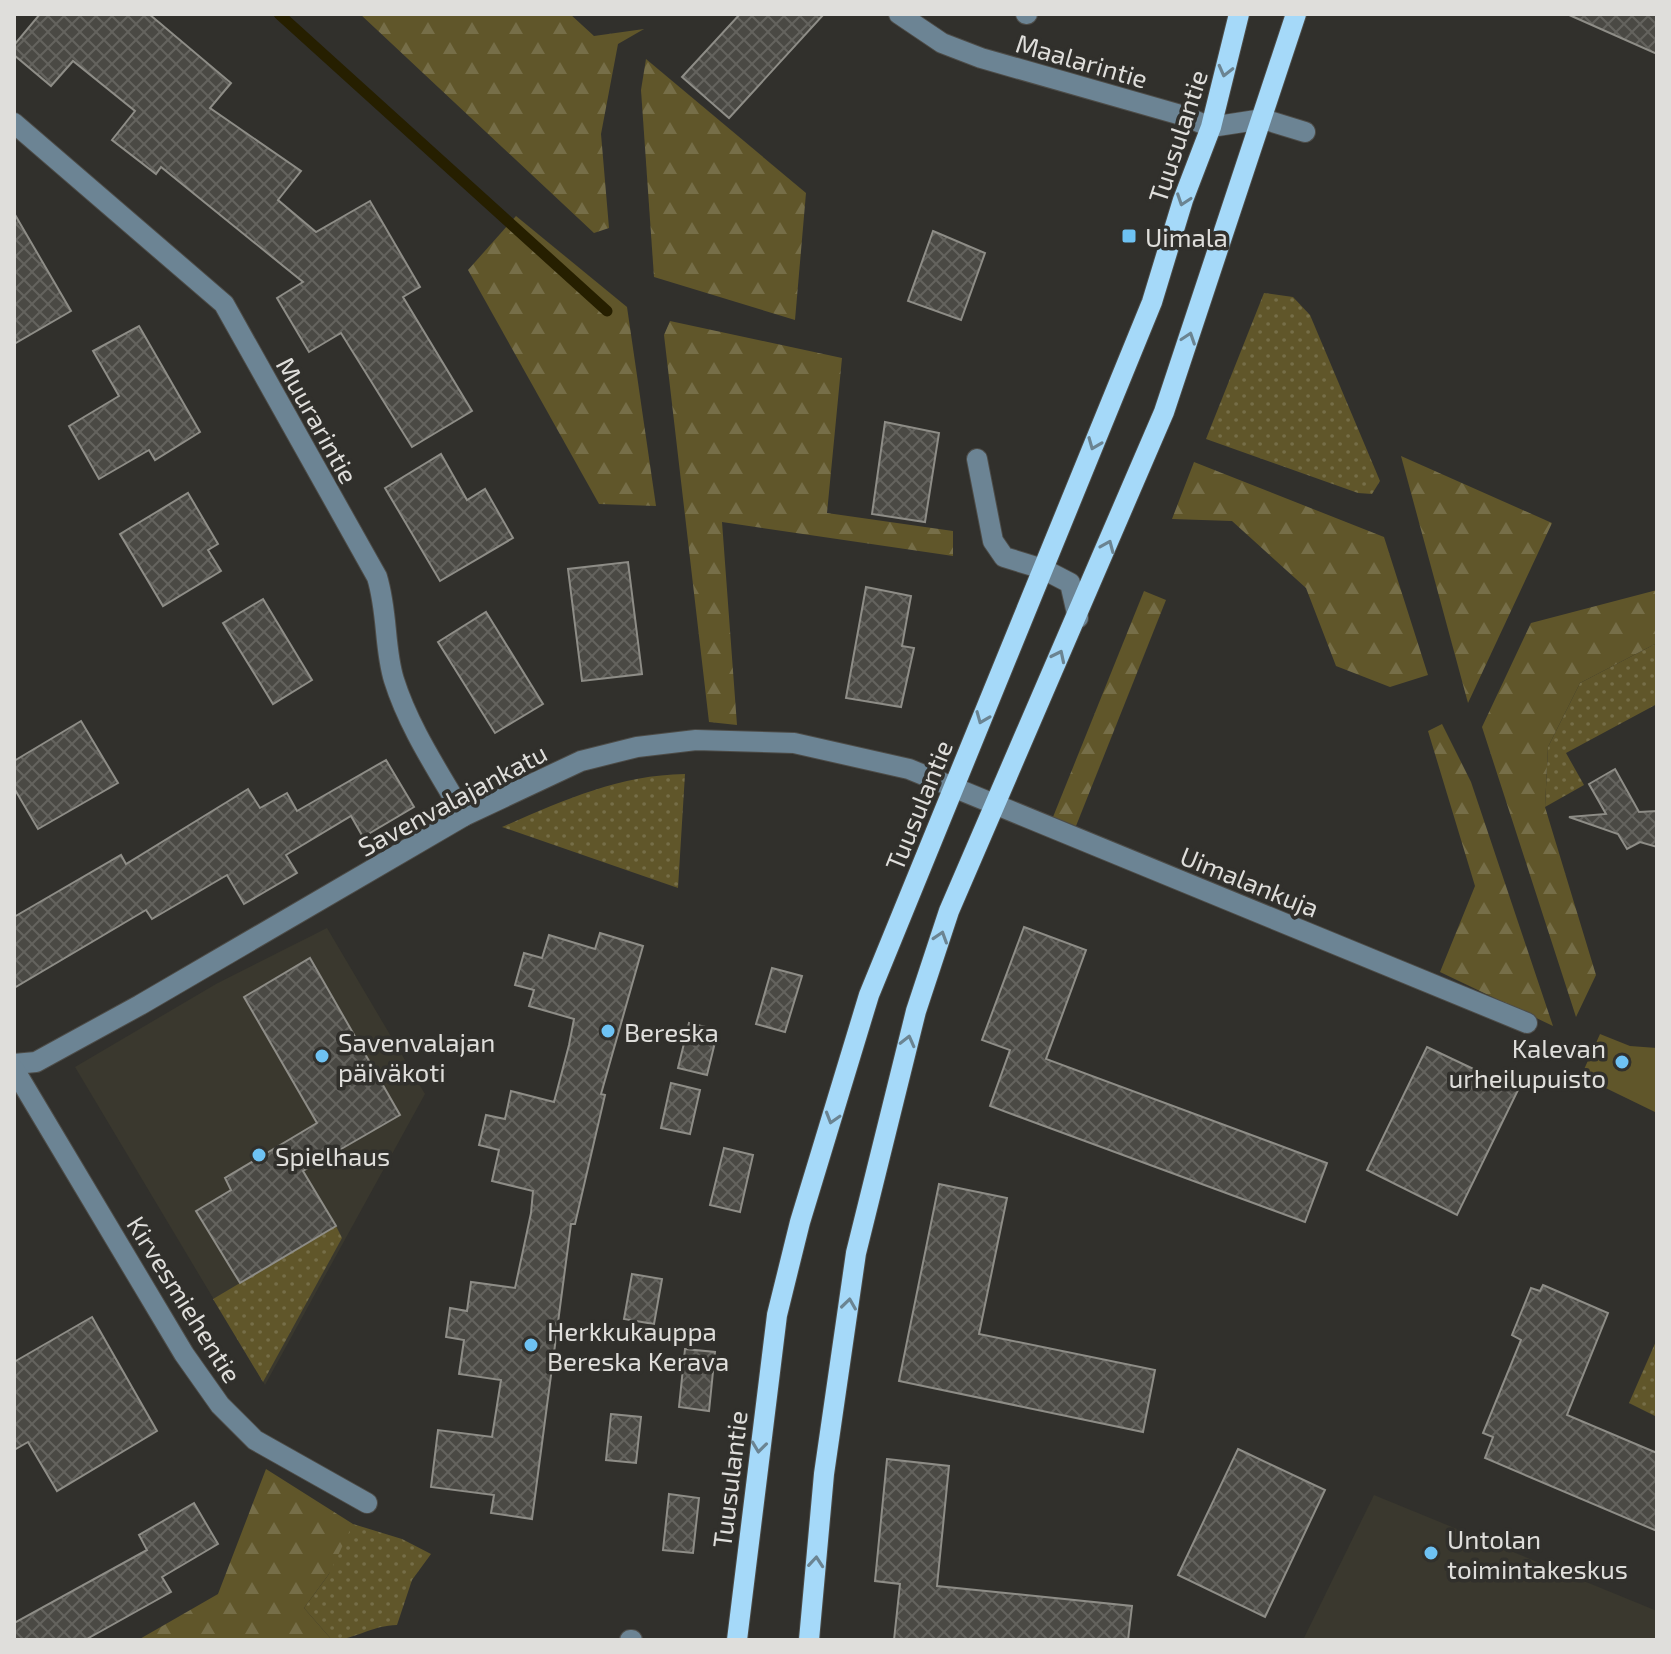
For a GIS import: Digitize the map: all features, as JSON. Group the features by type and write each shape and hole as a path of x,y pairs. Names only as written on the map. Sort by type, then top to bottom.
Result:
{"main road":[{"name":"Tuusulantie","path":"737,1640 768,1369 790,1262 869,995 1152,302 1183,200 1211,127 1239,14"},
{"path":"809,1640 824,1474 856,1253 916,1011 949,911 997,805 1041,693 1078,618 1164,412 1296,14"}],"street":[{"name":"Maalarintie","path":"899,14 942,43 981,58 1181,115 1211,127"},
{"path":"1211,127 1263,119 1305,132"},
{"name":"Muurarintie","path":"14,123 224,304 377,577 386,608 392,676 404,709 464,816"},
{"path":"977,459 993,541 1004,557 1043,569 1070,583 1078,618"},
{"name":"Savenvalajankatu","path":"14,1066 36,1062 127,1013 464,816 581,761 637,747 696,740 794,743 909,769 953,788"},
{"name":"Uimalankuja","path":"953,788 1527,1023"},
{"name":"Kirvesmiehentie","path":"14,1066 184,1354 220,1405 255,1440 367,1503"}],"shaded area":[{"name":"Spielhaus","path":"327,928 425,1094 265,1385 75,1067 216,984"},
{"name":"Untolan toimintakeskus","path":"1374,1495 1657,1611 1657,1640 1303,1640"}],"green space":[{"path":"360,14 570,14 594,36 644,29 618,44 601,134 609,228 594,233"},
{"path":"646,59 806,193 795,320 654,277 641,90"},
{"path":"516,216 627,307 656,506 599,504 468,270"},
{"path":"1264,293 1293,297 1310,315 1380,481 1372,494 1358,493 1206,439"},
{"path":"670,321 842,358 827,513 953,531 953,556 722,522 737,725 709,722 664,335"},
{"path":"1401,456 1552,523 1468,703"},
{"path":"1194,462 1384,537 1428,675 1390,687 1336,666 1306,588 1232,521 1172,519"},
{"path":"1657,590 1657,643 1580,683 1548,747 1545,807 1596,975 1576,1017 1482,727 1531,623"},
{"path":"1144,591 1166,600 1076,826 1053,817"},
{"path":"1657,643 1657,704 1566,753 1584,785 1545,807 1548,747 1580,683"},
{"path":"1442,724 1471,782 1553,1026 1440,972 1475,886 1428,731"},
{"path":"685,774 678,888 502,827 613,784 660,775"},
{"name":"Kalevan urheilupuisto","path":"1600,1034 1630,1046 1657,1048 1657,1113 1581,1076"},
{"path":"336,1226 342,1238 263,1382 213,1299"},
{"path":"1657,1339 1657,1417 1629,1403"},
{"path":"266,1469 353,1524 329,1574 304,1608 332,1640 138,1640 218,1594"},
{"path":"353,1524 402,1539 431,1554 412,1580 397,1625 332,1640 304,1608 329,1574 340,1528"}],"building":[{"path":"40,14 149,14 231,83 210,108 301,171 278,200 316,232 370,201 420,287 403,297 472,411 412,447 341,333 309,352 277,298 303,282 161,167 156,174 112,140 135,111 73,61 51,86 14,55 14,45"},
{"path":"740,14 824,14 729,118 682,77"},
{"path":"1567,14 1657,14 1657,54"},
{"path":"14,213 71,311 14,344"},
{"path":"933,231 985,253 961,320 908,301"},
{"path":"139,326 200,432 155,460 149,450 99,479 69,426 119,396 93,351"},
{"path":"885,422 939,433 925,522 872,514"},
{"path":"441,454 467,500 485,489 513,538 440,581 385,488"},
{"path":"188,493 218,544 208,550 221,571 163,606 120,534"},
{"path":"628,562 642,674 582,681 568,569"},
{"path":"866,587 911,596 902,646 914,648 901,707 846,698"},
{"path":"263,599 312,680 273,704 223,623"},
{"path":"486,612 543,704 495,733 438,642"},
{"path":"81,721 118,783 38,829 14,788 14,761"},
{"path":"386,760 414,807 363,837 351,816 286,855 297,873 244,904 227,875 152,919 146,910 14,988 14,917 121,855 126,864 248,789 260,808 287,793 297,811"},
{"path":"1615,769 1639,812 1657,811 1657,847 1640,842 1627,849 1618,834 1569,817 1606,814 1589,784"},
{"path":"1024,927 1086,950 1046,1059 1327,1163 1305,1222 990,1106 1010,1050 982,1040"},
{"path":"600,933 643,946 601,1094 605,1095 575,1224 571,1224 532,1519 491,1513 494,1495 431,1487 438,1430 492,1437 501,1380 459,1374 464,1340 446,1337 450,1308 467,1311 471,1282 515,1288 531,1213 533,1191 492,1181 499,1150 479,1145 486,1115 505,1119 511,1091 554,1102 569,1045 574,1019 529,1006 534,990 515,985 524,953 542,958 549,935 595,949"},
{"path":"310,958 400,1115 303,1171 336,1226 240,1283 196,1211 231,1190 225,1178 317,1123 244,997"},
{"path":"772,968 802,976 785,1032 756,1024"},
{"path":"689,1023 718,1030 707,1075 678,1068"},
{"path":"1427,1047 1518,1090 1457,1215 1367,1170"},
{"path":"671,1083 700,1090 690,1134 661,1128"},
{"path":"724,1148 753,1155 740,1212 710,1205"},
{"path":"939,1184 1007,1198 979,1334 1155,1370 1143,1432 899,1381"},
{"path":"632,1274 662,1279 654,1324 624,1319"},
{"path":"1543,1285 1608,1313 1567,1415 1657,1453 1657,1531 1485,1458 1493,1437 1483,1433 1521,1340 1512,1335 1531,1288 1540,1291"},
{"path":"92,1317 157,1431 57,1491 28,1442 14,1450 14,1362"},
{"path":"685,1349 715,1352 709,1411 679,1407"},
{"path":"611,1414 641,1417 636,1463 606,1460"},
{"path":"1238,1449 1325,1490 1265,1617 1178,1575"},
{"path":"887,1459 949,1466 937,1586 1132,1606 1128,1640 894,1640 900,1584 875,1581"},
{"path":"669,1494 699,1498 693,1553 663,1550"},
{"path":"194,1503 218,1544 162,1577 171,1592 85,1640 14,1640 14,1623 147,1550 139,1535"}],"waterway":[{"path":"279,14 607,311"}],"place":[{"name":"Uimala","path":"1129,236"},
{"name":"Bereska","path":"608,1031"},
{"name":"Savenvalajan päiväkoti","path":"322,1056"},
{"name":"Kalevan urheilupuisto","path":"1622,1062"},
{"name":"Spielhaus","path":"259,1155"},
{"name":"Herkkukauppa Bereska Kerava","path":"531,1345"},
{"name":"Untolan toimintakeskus","path":"1431,1553"}]}
